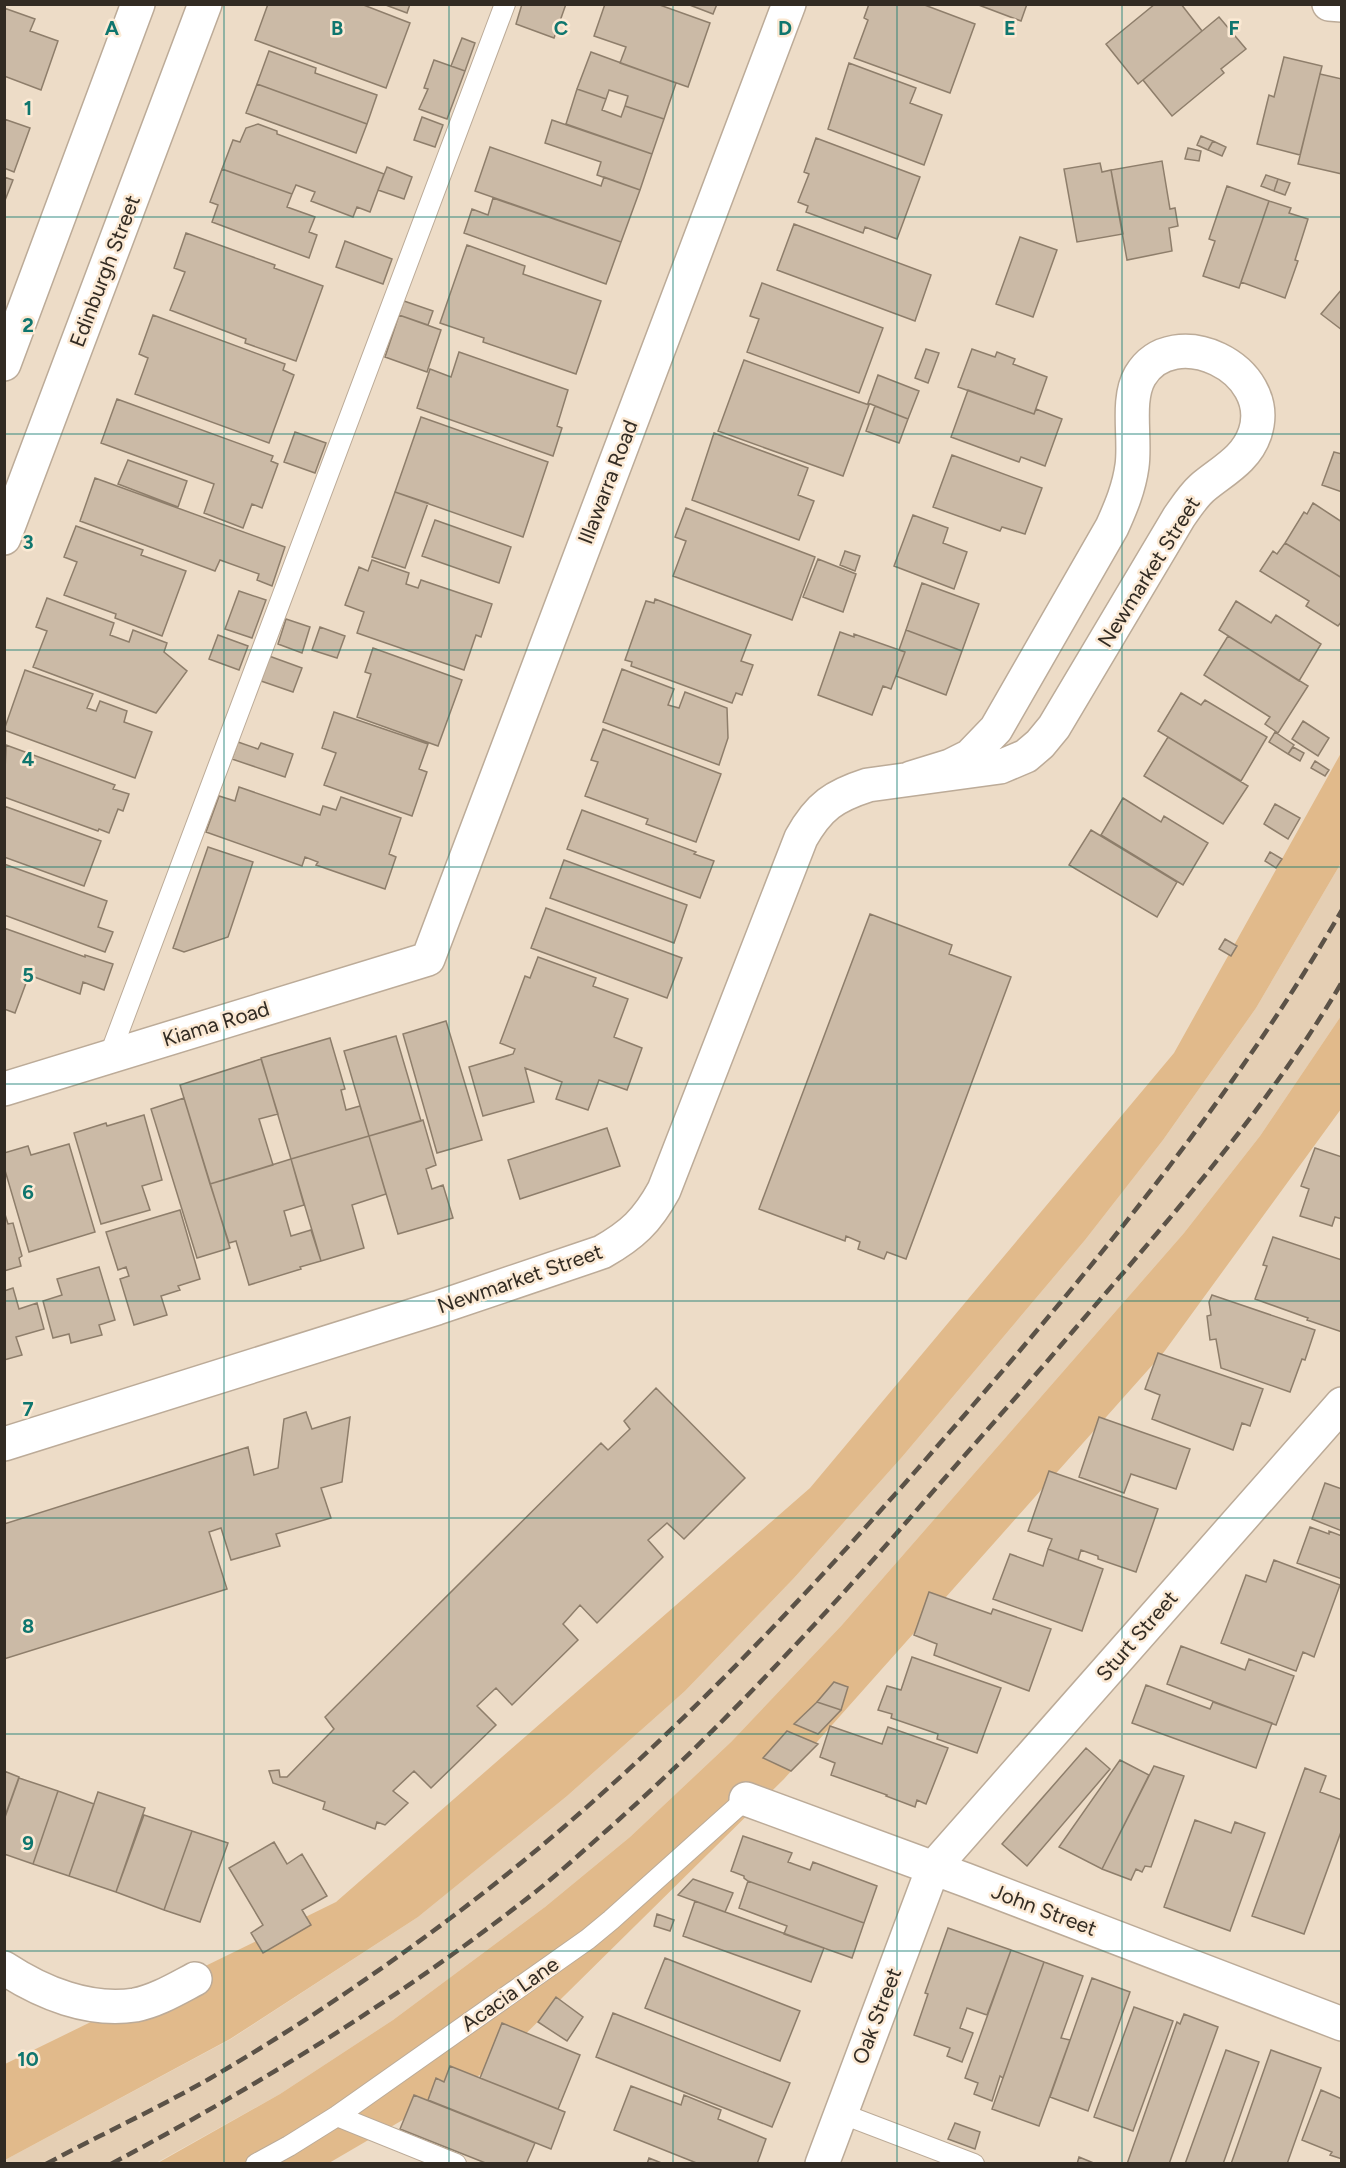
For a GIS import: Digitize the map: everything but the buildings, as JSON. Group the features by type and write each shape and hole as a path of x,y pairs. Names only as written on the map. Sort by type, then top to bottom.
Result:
{"street":[{"path":"4,364 138,4"},
{"name":"Edinburgh Street","path":"4,538 205,4"},
{"name":"Illawarra Road","path":"428,959 789,4"},
{"path":"1329,4 1341,5"},
{"name":"Newmarket Street","path":"4,1444 437,1308 602,1252 637,1229 652,1212 664,1190 801,838 810,822 834,798 849,791 868,785 1000,766 1013,762 1033,750 1054,727 1179,517 1200,491 1235,463 1251,441 1257,420 1254,395 1239,373 1229,365 1208,354 1176,352 1154,361 1146,368 1135,387 1132,466 1124,499 1112,527 1023,684 996,729 970,756 950,766 911,778"},
{"name":"Kiama Road","path":"4,1089 428,959"},
{"name":"Sturt Street","path":"933,1868 1341,1404"},
{"name":"John Street","path":"746,1799 1341,2024"},
{"name":"Oak Street","path":"822,2163 933,1868"},
{"path":"4,1968 34,1986 56,1995 115,2006 137,2005 155,1999 195,1979"}],"lane":[{"path":"109,1057 505,4"},
{"name":"Acacia Lane","path":"256,2163 289,2146 337,2116 588,1939 746,1799"},
{"path":"840,2113 974,2163"},
{"path":"337,2116 456,2163"}],"shaded area":[{"path":"1341,753 1341,863 1256,1008 1163,1140 1085,1240 902,1457 794,1578 685,1691 567,1796 418,1917 230,2039 5,2160 5,2064 336,1902 810,1488 1174,1053"},
{"path":"1341,863 1341,1016 1260,1136 1184,1233 842,1625 731,1742 630,1837 545,1907 393,2020 280,2094 156,2163 5,2164 5,2160 231,2039 418,1917 567,1796 685,1691 794,1578 902,1457 1085,1240 1163,1140 1256,1008"},
{"path":"1341,1016 1341,1109 1164,1352 784,1779 490,2069 329,2163 156,2164 280,2094 393,2020 545,1907 630,1837 731,1742 842,1625 1184,1233 1260,1136"}],"railway":[{"path":"46,2164 209,2079 279,2037 383,1967 482,1894 552,1837 684,1717 747,1654 869,1524 1083,1275 1176,1158 1220,1098 1263,1037 1342,910"},
{"path":"111,2164 221,2103 381,2004 534,1893 645,1796 756,1687 861,1573 1031,1380 1241,1130 1277,1082 1342,982"}]}
